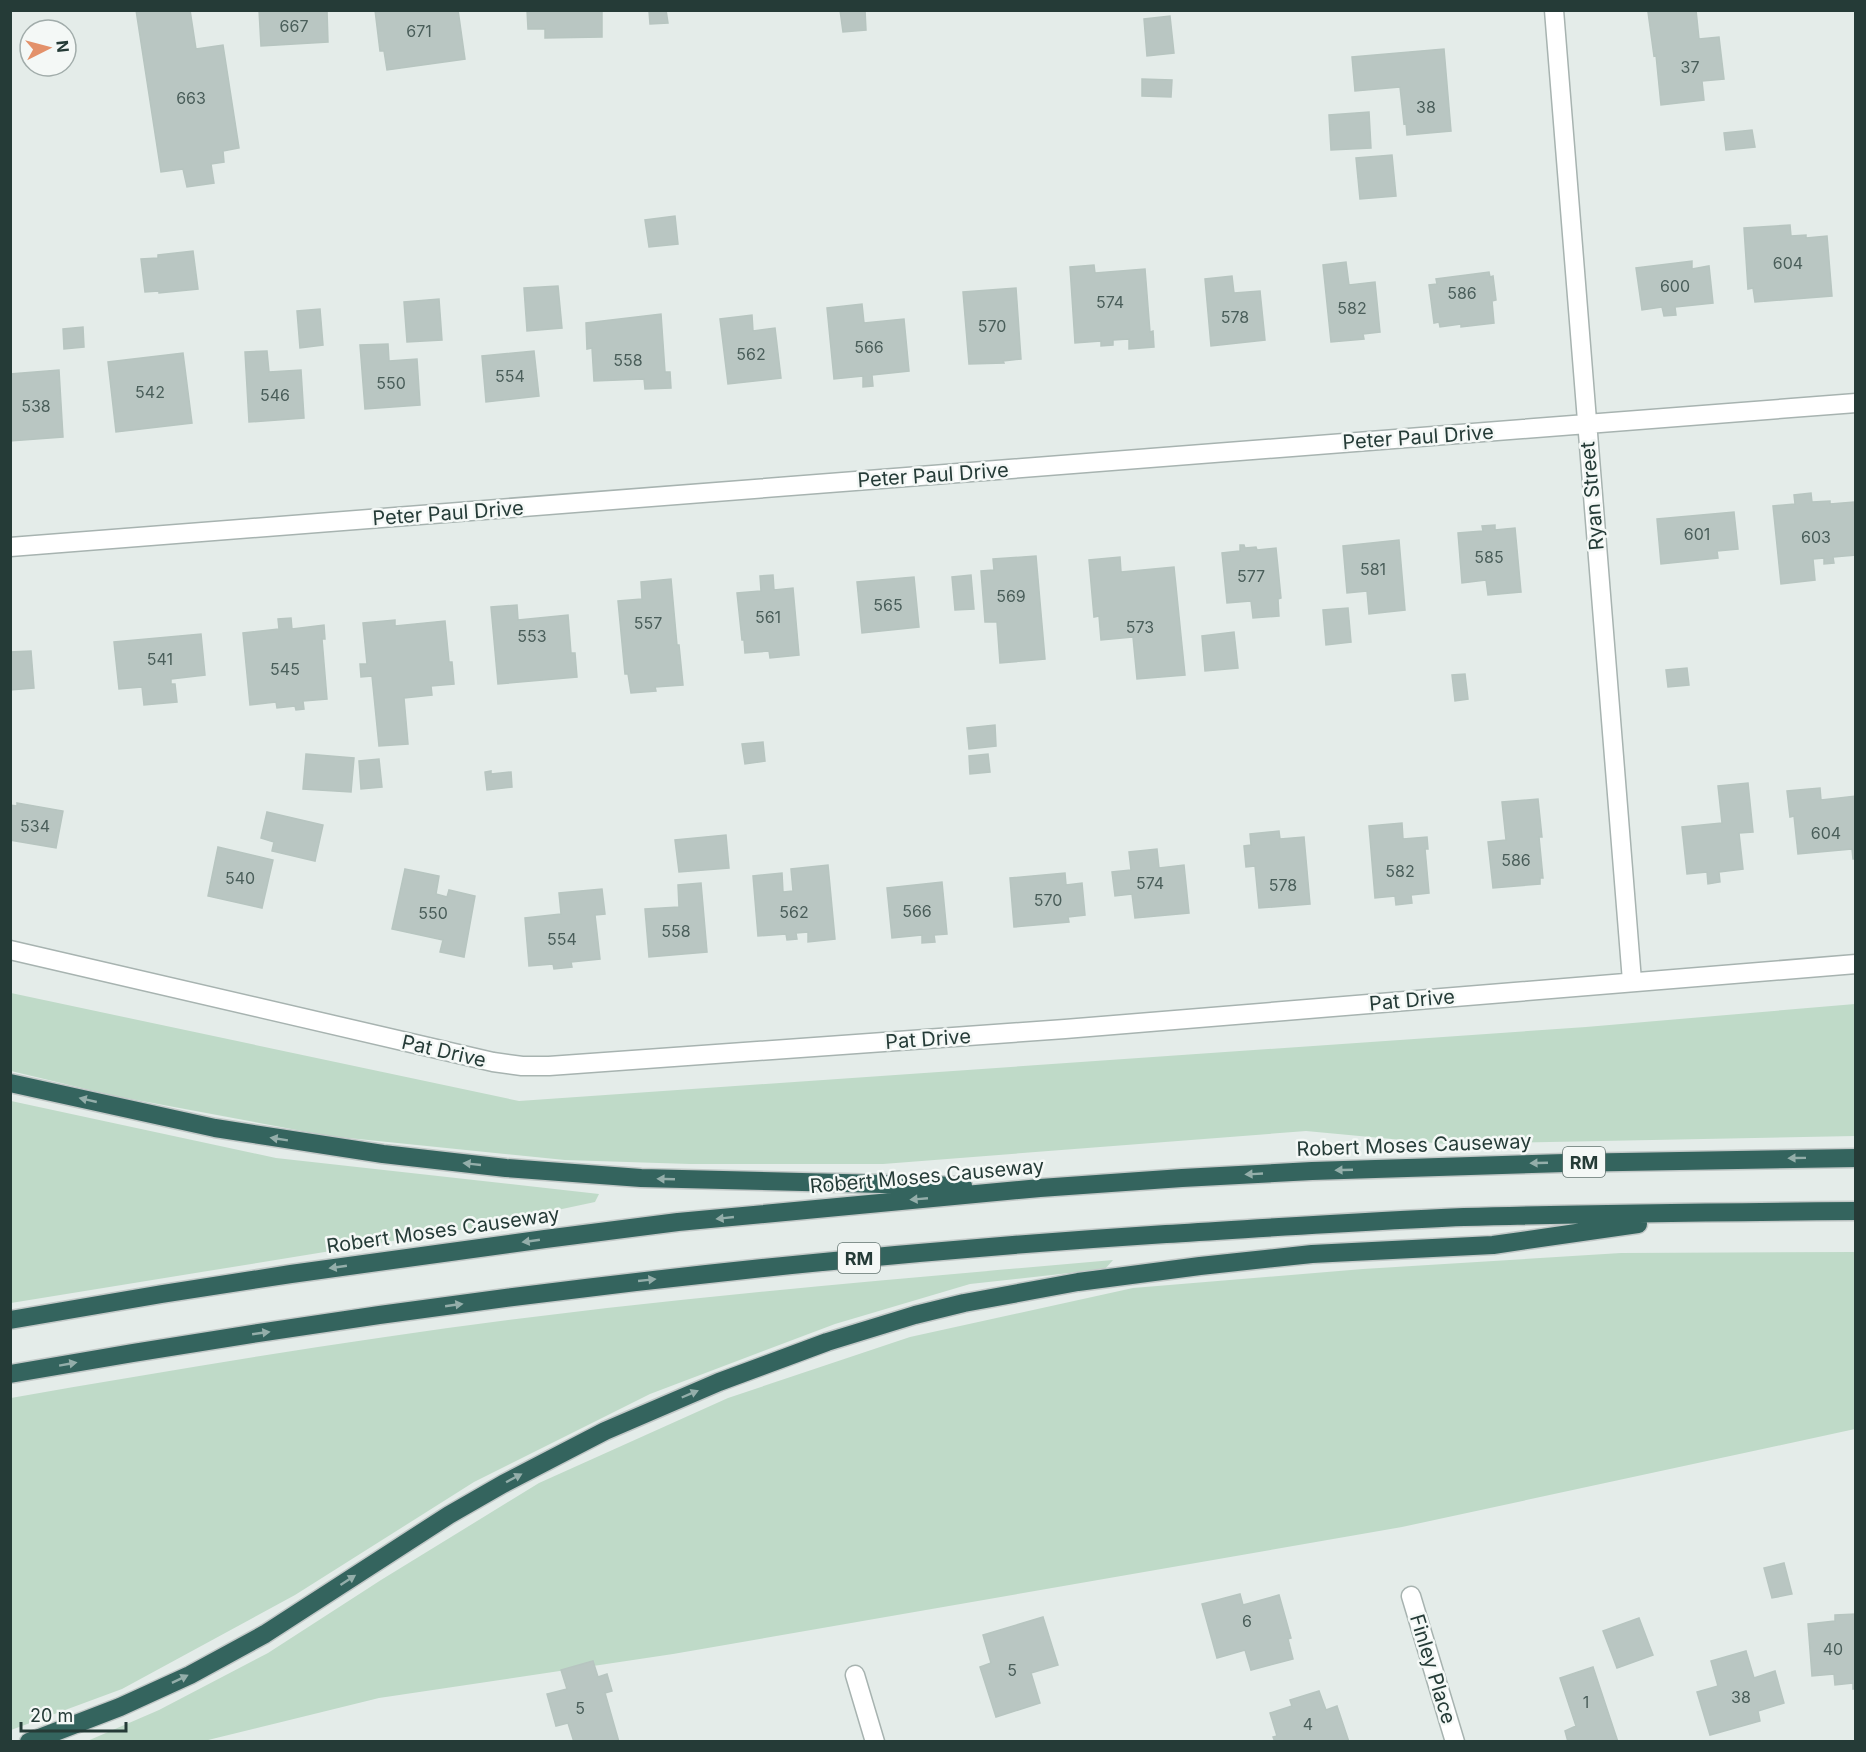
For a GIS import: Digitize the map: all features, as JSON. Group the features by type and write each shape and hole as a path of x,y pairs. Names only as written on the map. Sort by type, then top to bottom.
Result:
{"highway":[{"path":"10,1083 225,1130 373,1152 506,1168 664,1179 1040,1188"},
{"name":"Robert Moses Causeway","path":"10,1320 291,1274 567,1236 678,1222 1040,1188 1346,1170 1577,1162 1856,1158"},
{"name":"RM","path":"10,1374 188,1343 443,1306 832,1260 1336,1223 1464,1217 1856,1211"},
{"path":"29,1742 120,1707 190,1675 265,1634 449,1515 513,1478 605,1431 664,1404 766,1363 869,1328 964,1303 1017,1292 1143,1273 1312,1254 1493,1245 1714,1213"}],"street":[{"name":"Ryan Street","path":"1554,10 1632,981"},
{"name":"Peter Paul Drive","path":"10,547 1856,403"},
{"name":"Pat Drive","path":"10,950 470,1057 522,1066 579,1065 1065,1029 1856,964"},
{"name":"Finley Place","path":"1411,1596 1455,1742"},
{"path":"855,1676 875,1742"}],"green space":[{"path":"11,993 519,1101 1586,1027 1855,1004 1855,1136 1445,1144 1306,1131 883,1164 690,1164 565,1160 329,1136 115,1096 11,1071"},
{"path":"11,1101 276,1158 599,1194 595,1202 478,1227 11,1303"},
{"path":"1855,1252 1855,1429 1402,1527 673,1654 379,1698 204,1741 85,1742 159,1710 268,1653 539,1483 728,1398 910,1337 1133,1288 1363,1269 1621,1253"},
{"path":"1113,1260 1105,1269 970,1284 835,1324 650,1394 474,1482 295,1595 122,1689 11,1730 11,1398 308,1348 532,1317 860,1282"}],"building":[{"path":"136,10 190,10 196,49 223,45 239,148 223,151 224,162 211,164 214,183 187,187 183,169 161,172"},
{"path":"259,10 327,10 328,42 261,46"},
{"path":"375,10 458,10 465,59 387,70 384,51 380,51"},
{"path":"527,10 602,10 602,37 545,38 545,29 528,29"},
{"path":"641,10 666,10 668,23 650,24 649,11"},
{"path":"840,10 865,10 866,30 843,32"},
{"path":"1696,10 1699,39 1719,37 1724,79 1702,81 1704,100 1661,105 1656,55 1654,56 1648,12"},
{"path":"1170,16 1174,53 1147,56 1144,19"},
{"path":"1444,49 1451,131 1407,135 1400,87 1355,91 1352,57"},
{"path":"1142,79 1172,80 1171,97 1142,96"},
{"path":"1369,112 1371,148 1331,150 1329,115"},
{"path":"1752,130 1755,147 1726,150 1724,133"},
{"path":"1392,155 1396,196 1360,199 1356,158"},
{"path":"675,216 678,244 649,247 645,220"},
{"path":"1790,225 1791,236 1806,235 1806,238 1827,236 1832,296 1755,302 1753,288 1748,289 1744,228"},
{"path":"193,251 198,289 145,292 141,259"},
{"path":"1692,261 1692,269 1709,266 1713,303 1675,307 1676,315 1664,316 1662,307 1642,310 1636,268"},
{"path":"1346,262 1349,285 1375,282 1380,332 1363,334 1364,339 1331,342 1323,265"},
{"path":"1094,265 1095,273 1145,269 1150,332 1153,331 1154,347 1129,349 1129,339 1113,340 1113,345 1101,346 1101,341 1075,343 1070,267"},
{"path":"1489,272 1490,277 1493,276 1496,300 1492,301 1494,323 1440,327 1439,322 1434,323 1429,285 1437,284 1436,279"},
{"path":"1232,276 1234,293 1260,291 1265,340 1211,346 1205,279"},
{"path":"558,286 562,328 527,331 524,288"},
{"path":"1016,288 1021,359 1003,361 1004,363 969,364 963,292"},
{"path":"439,299 442,340 407,342 404,302"},
{"path":"862,304 864,323 904,319 909,371 872,375 873,386 863,387 863,376 834,379 827,308"},
{"path":"320,309 323,345 300,348 297,311"},
{"path":"661,314 665,372 670,372 671,388 645,389 644,379 594,381 592,348 587,349 586,323"},
{"path":"752,315 753,331 775,328 781,378 728,384 720,319"},
{"path":"83,327 84,347 64,349 63,329"},
{"path":"388,344 389,361 417,359 420,405 365,409 360,345"},
{"path":"267,351 269,372 301,370 304,418 249,422 245,352"},
{"path":"534,351 539,396 486,402 482,356"},
{"path":"183,353 192,423 116,432 108,362"},
{"path":"59,370 63,437 10,441 10,374"},
{"path":"1811,493 1812,502 1830,501 1830,504 1854,502 1856,555 1833,557 1834,563 1824,564 1824,558 1813,559 1815,580 1781,584 1773,506 1795,504 1794,495"},
{"path":"1734,512 1738,549 1717,551 1718,558 1661,564 1657,519"},
{"path":"1495,525 1495,530 1515,528 1521,592 1488,595 1486,580 1462,583 1458,533 1483,531 1482,526"},
{"path":"1399,540 1405,610 1369,614 1367,591 1347,593 1343,546"},
{"path":"1240,545 1244,545 1245,548 1256,547 1257,550 1276,548 1281,598 1278,599 1279,616 1253,618 1251,601 1227,603 1222,553 1240,551"},
{"path":"1036,556 1045,659 1000,663 997,622 985,622 981,571 994,570 993,559"},
{"path":"1120,557 1121,572 1174,567 1185,675 1137,679 1133,637 1101,640 1099,616 1094,617 1089,560"},
{"path":"773,575 774,590 793,588 799,655 770,658 769,651 745,653 737,593 761,591 760,576"},
{"path":"971,575 974,609 955,610 952,577"},
{"path":"914,577 919,627 862,633 857,582"},
{"path":"671,579 683,685 655,687 656,691 631,693 628,674 625,674 618,601 642,599 641,582"},
{"path":"517,605 518,620 568,615 571,653 575,653 577,677 498,684 491,607"},
{"path":"1348,608 1351,642 1326,645 1323,610"},
{"path":"291,618 292,629 324,625 325,639 322,639 327,699 303,701 304,709 296,710 295,706 277,708 276,702 250,705 243,633 279,629 278,619"},
{"path":"395,620 395,626 445,621 449,662 452,662 454,684 431,686 432,695 404,698 408,744 379,746 372,676 361,677 360,664 367,664 363,623"},
{"path":"1234,632 1238,668 1205,671 1202,636"},
{"path":"201,634 205,675 171,679 171,684 175,684 177,702 144,705 142,687 119,689 114,642"},
{"path":"31,651 34,688 10,690 10,652"},
{"path":"1687,668 1689,685 1668,687 1666,670"},
{"path":"1465,674 1468,699 1455,701 1452,675"},
{"path":"995,725 996,746 969,749 967,728"},
{"path":"763,742 765,761 745,764 742,744"},
{"path":"306,754 354,758 351,792 303,789"},
{"path":"988,754 990,772 970,774 969,756"},
{"path":"379,759 382,787 361,789 359,761"},
{"path":"491,771 491,774 511,772 512,787 487,790 485,772"},
{"path":"1748,783 1753,832 1739,833 1743,869 1719,872 1720,882 1708,884 1707,872 1687,874 1682,827 1722,823 1718,786"},
{"path":"1820,788 1821,800 1856,796 1856,859 1853,859 1852,849 1798,854 1794,816 1790,817 1787,791"},
{"path":"1538,799 1543,878 1540,878 1540,884 1493,888 1488,842 1506,840 1502,802"},
{"path":"17,803 63,811 56,848 10,840 10,805 17,806"},
{"path":"267,812 323,825 315,861 272,851 274,842 261,838"},
{"path":"1402,823 1403,839 1427,837 1428,849 1425,849 1429,893 1411,895 1412,903 1396,905 1395,896 1375,898 1369,826"},
{"path":"1279,831 1280,839 1304,837 1310,904 1259,908 1255,866 1246,867 1244,846 1251,845 1250,834"},
{"path":"726,835 729,868 679,872 675,840"},
{"path":"218,847 273,860 262,908 208,896"},
{"path":"1157,849 1159,868 1184,865 1189,913 1135,918 1132,894 1115,896 1112,872 1131,870 1129,852"},
{"path":"828,865 835,939 808,942 808,932 796,933 797,939 787,940 786,934 758,936 753,876 782,873 783,892 793,891 791,869"},
{"path":"405,869 439,876 436,894 447,897 449,890 475,896 464,957 440,952 443,940 392,929"},
{"path":"1065,873 1066,885 1082,883 1085,915 1068,917 1069,922 1014,927 1010,878"},
{"path":"942,882 947,934 934,935 935,942 922,943 922,935 892,938 887,888"},
{"path":"701,883 707,952 649,957 645,909 679,907 678,885"},
{"path":"602,889 605,914 595,915 600,959 571,962 572,967 554,969 553,964 529,966 525,918 561,914 559,893"},
{"path":"1784,1563 1792,1594 1772,1598 1764,1568"},
{"path":"1240,1594 1243,1605 1279,1595 1291,1638 1288,1639 1293,1659 1251,1670 1245,1650 1217,1658 1202,1604"},
{"path":"1856,1614 1856,1689 1853,1689 1853,1683 1835,1685 1834,1674 1812,1676 1808,1624 1835,1621 1835,1615"},
{"path":"1043,1617 1058,1665 1031,1673 1040,1703 996,1717 980,1667 991,1663 983,1635"},
{"path":"1639,1618 1653,1655 1617,1668 1603,1631"},
{"path":"1746,1651 1754,1678 1775,1671 1784,1703 1758,1711 1760,1721 1710,1735 1697,1692 1718,1686 1711,1661"},
{"path":"593,1661 598,1677 607,1674 612,1691 605,1693 619,1742 574,1742 568,1723 556,1726 547,1694 567,1689 561,1670"},
{"path":"1593,1667 1618,1742 1568,1742 1565,1731 1576,1726 1560,1678"},
{"path":"1319,1691 1326,1710 1337,1706 1349,1742 1275,1742 1273,1737 1277,1736 1270,1713 1292,1706 1290,1700"}]}
